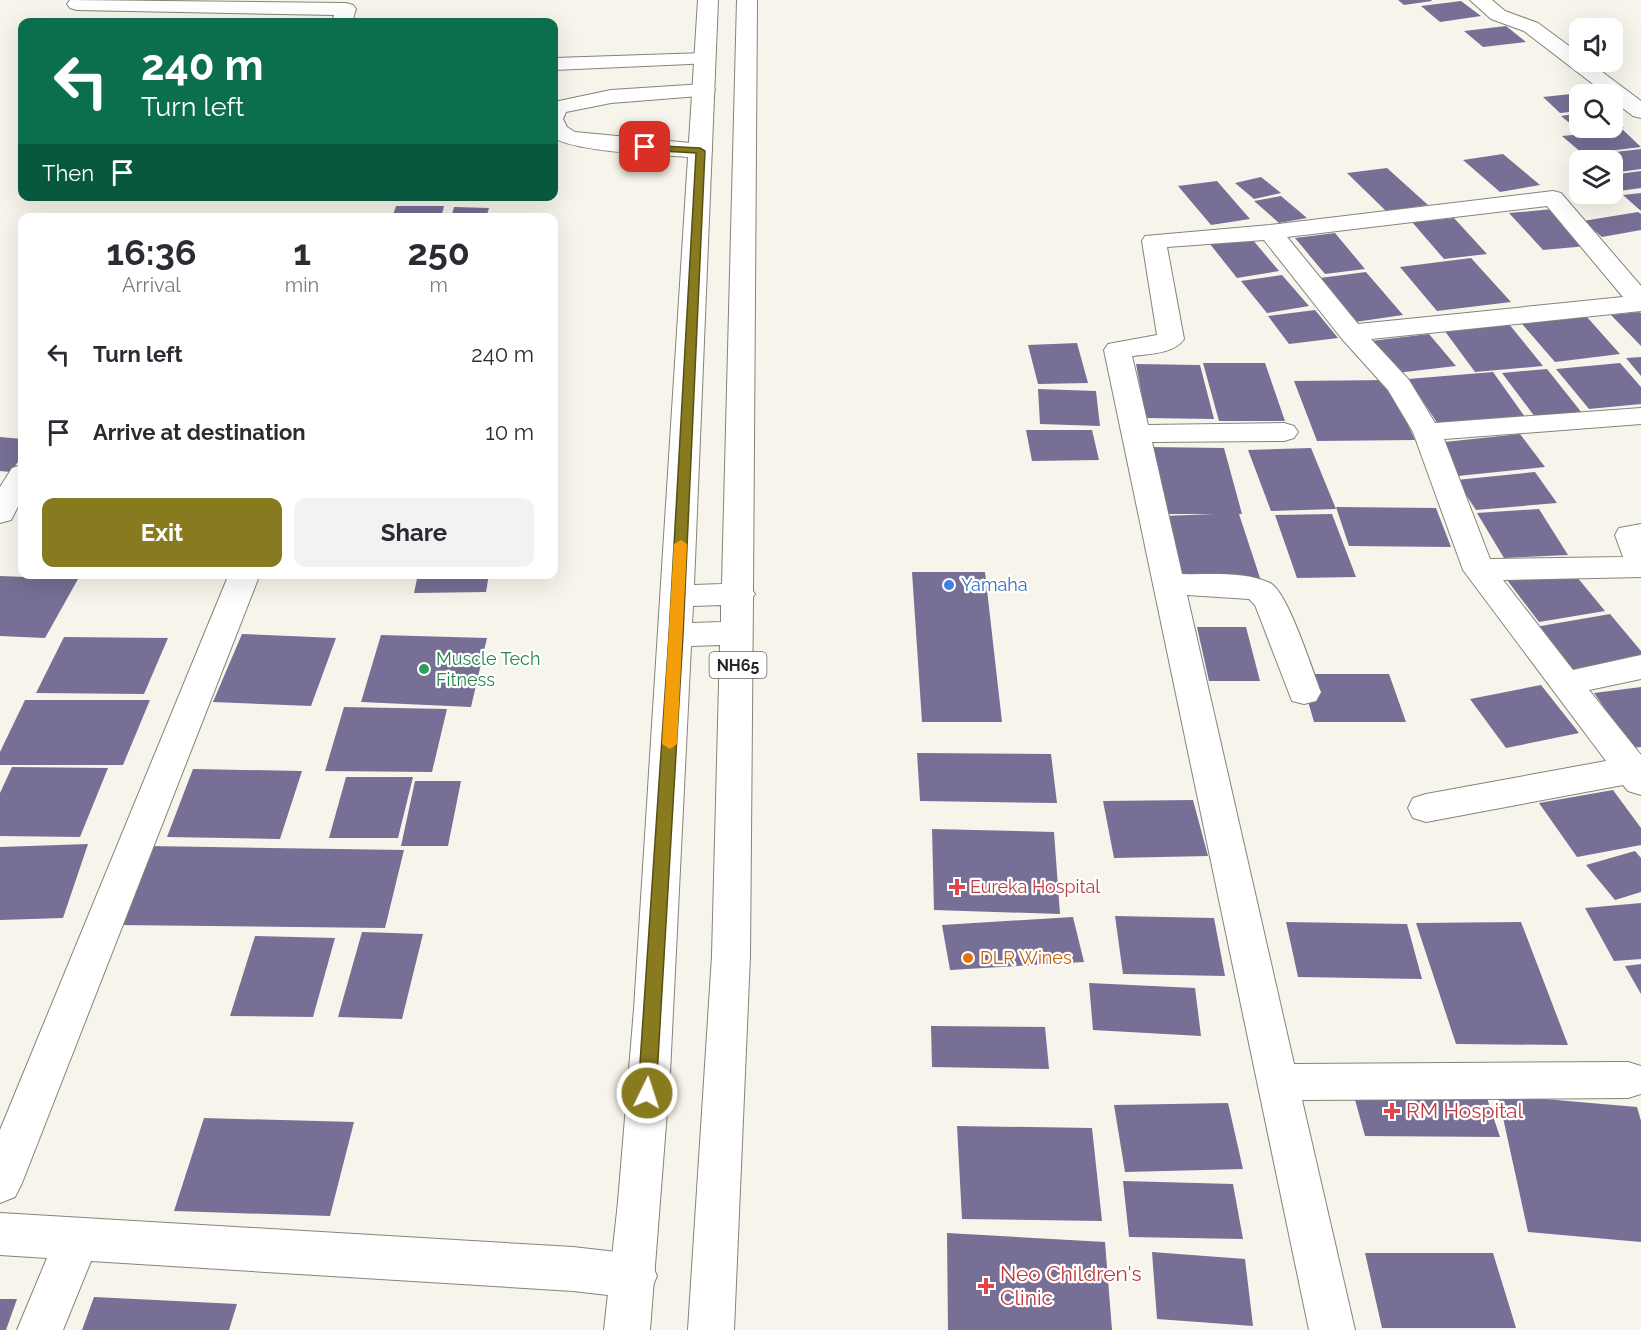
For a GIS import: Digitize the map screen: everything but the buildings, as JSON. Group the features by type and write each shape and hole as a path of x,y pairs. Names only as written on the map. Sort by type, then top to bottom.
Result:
{"main road":[{"path":"627,1330 657,955 676,635 708,0"},
{"name":"NH65","path":"711,1330 731,956 739,594 747,0"},
{"path":"1480,0 1498,15 1531,27 1641,111"},
{"path":"77,4 346,9 343,18"},
{"path":"558,64 705,74"},
{"path":"558,108 587,99 642,92 705,74"},
{"path":"558,132 569,138 700,151"},
{"path":"1332,1330 1117,350 1156,345 1172,339 1154,241 1270,232 1553,198 1641,302"},
{"path":"1270,232 1351,333 1399,386 1427,432 1479,570 1638,773 1426,808"},
{"path":"1351,333 1641,302"},
{"path":"1427,432 1641,416"},
{"path":"1135,434 1284,432"},
{"path":"0,513 18,481"},
{"path":"1479,570 1641,566 1630,535 1641,534"},
{"path":"0,1183 243,579"},
{"path":"1168,584 1243,586 1260,591 1269,600 1304,692"},
{"path":"678,596 739,594"},
{"path":"676,635 738,633"},
{"path":"1566,683 1641,667"},
{"path":"1277,1082 1628,1080"},
{"path":"0,1234 573,1269 633,1276"},
{"path":"40,1330 78,1238"}],"slow traffic":[{"path":"670,744 681,544"}],"place":[{"name":"Yamaha","path":"949,585"},
{"name":"Muscle Tech Fitness","path":"424,669"},
{"name":"Eureka Hospital","path":"957,887"},
{"name":"DLR Wines","path":"968,958"},
{"name":"RM Hospital","path":"1392,1111"},
{"name":"Neo Children's Clinic","path":"986,1286"}],"route":[{"path":"645,147 700,151 676,635 647,1093"}]}
